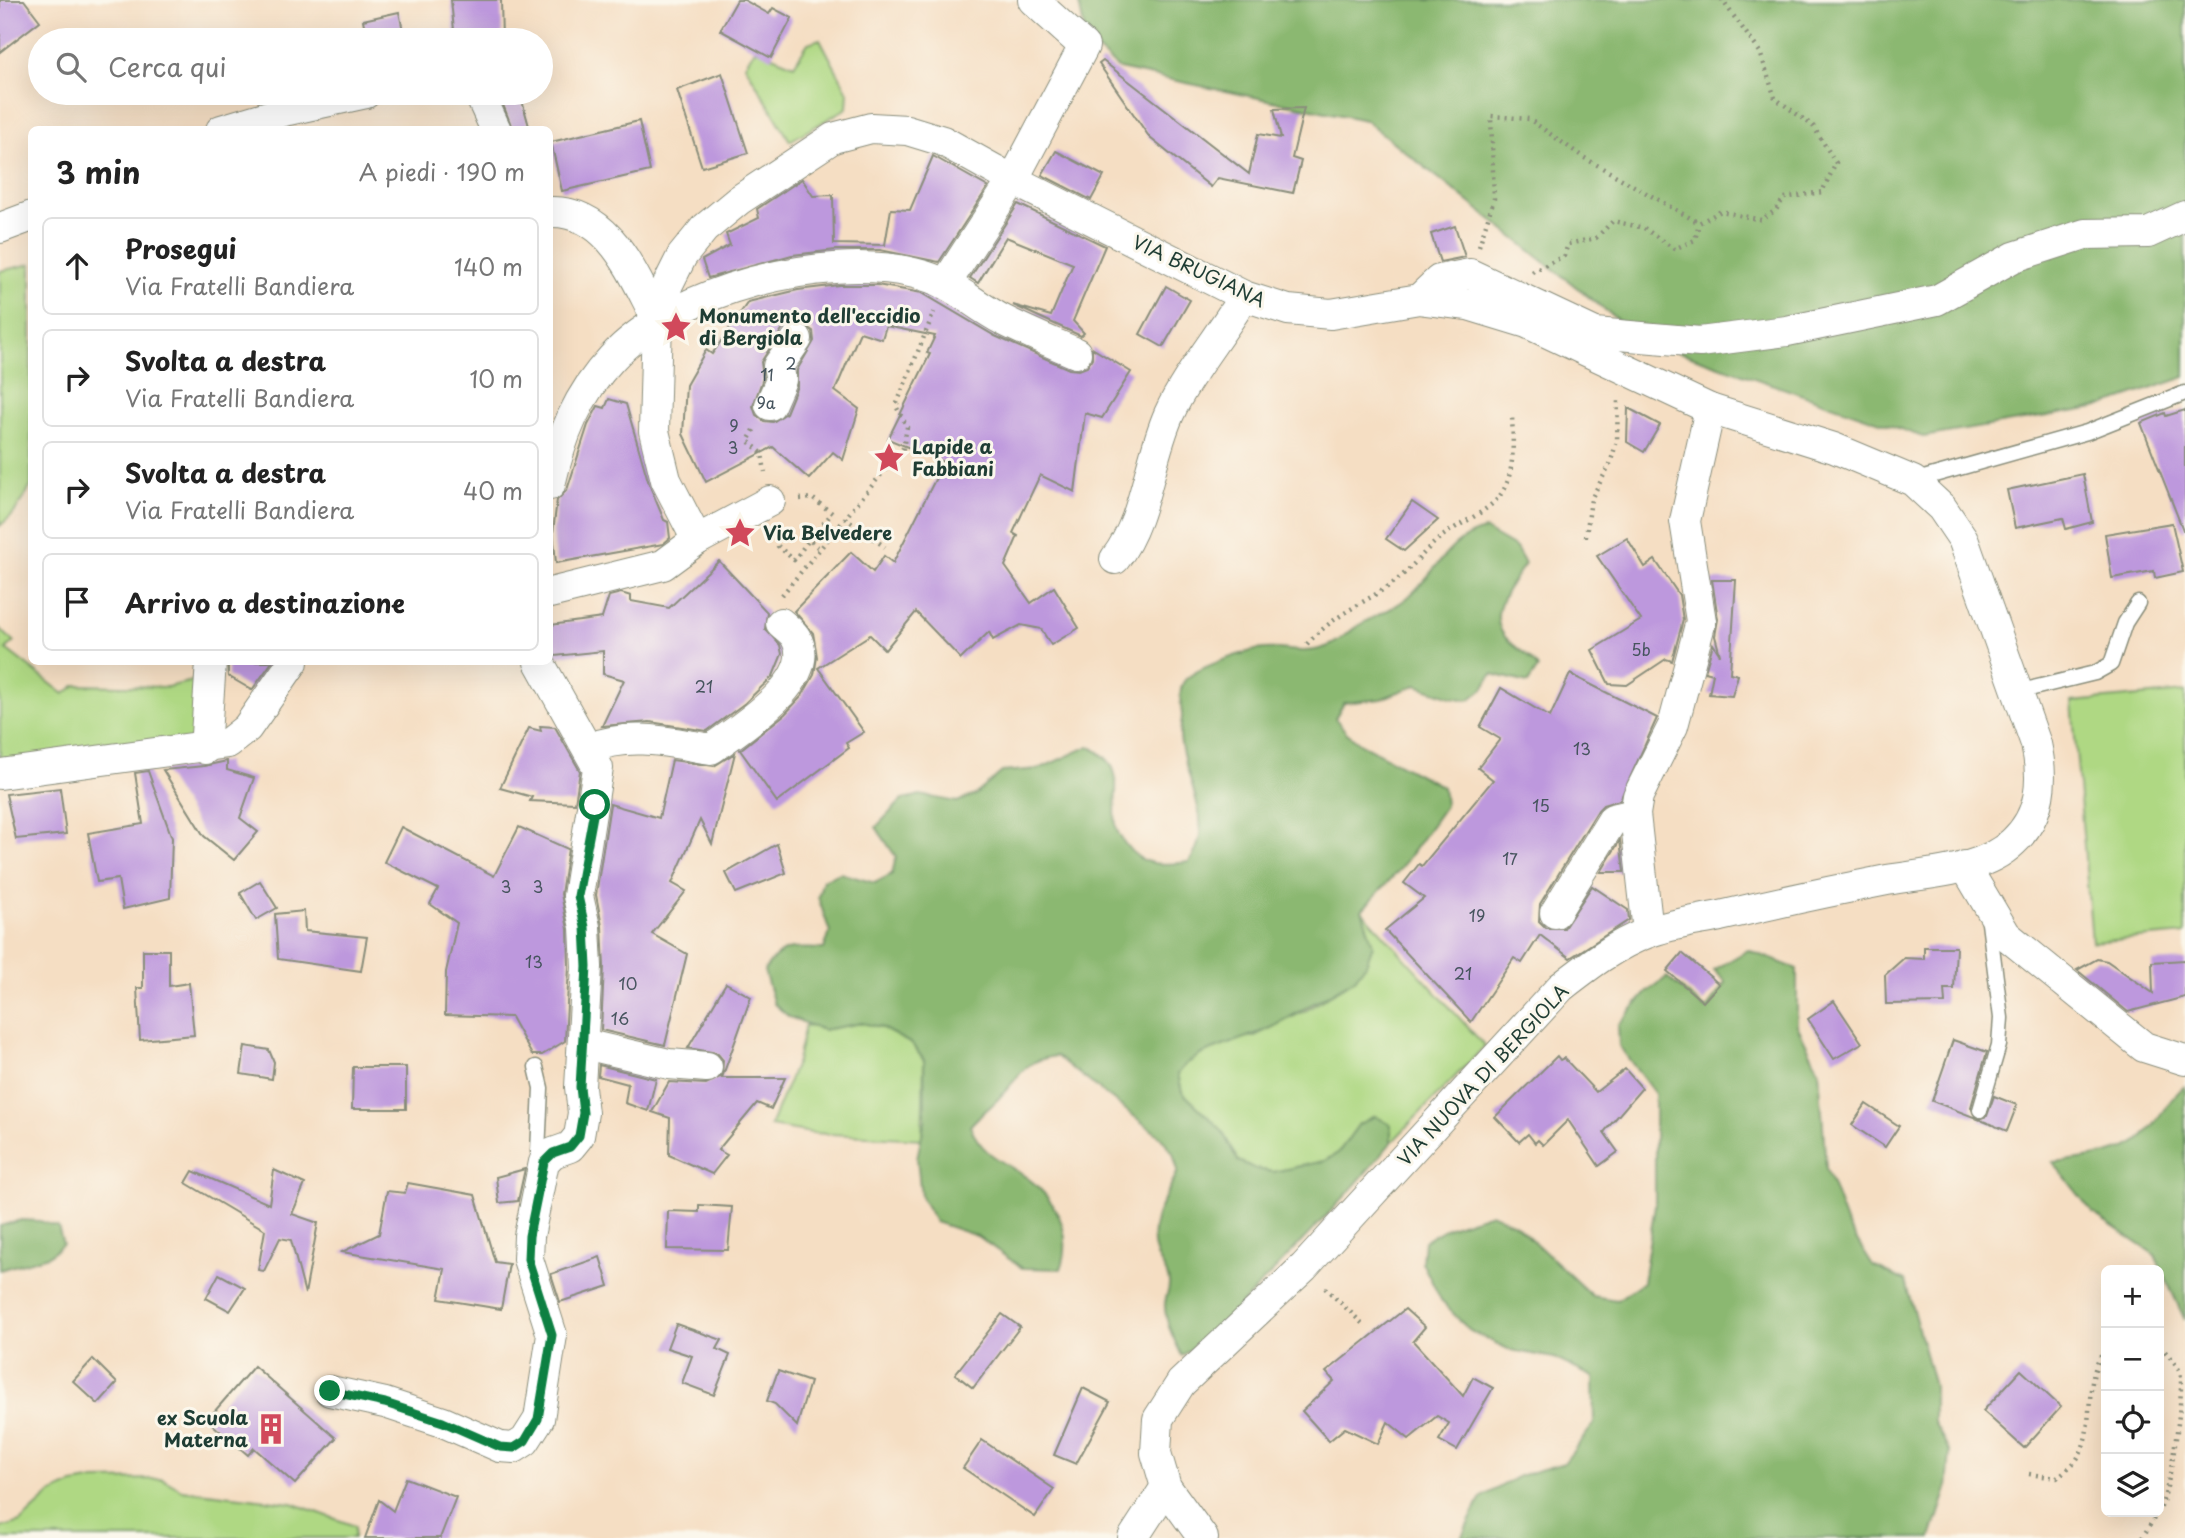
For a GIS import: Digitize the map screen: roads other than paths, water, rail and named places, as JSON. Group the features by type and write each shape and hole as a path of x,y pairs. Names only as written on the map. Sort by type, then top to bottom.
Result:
{"street":[{"path":"946,283 1013,180 1084,46 1033,0"},
{"path":"237,126 319,105"},
{"path":"485,105 494,126"},
{"name":"VIA BRUGIANA","path":"697,540 666,480 656,450 654,405 657,319 668,284 682,256 704,229 739,201 833,138 871,128 907,130 943,141 1013,180 1244,296 1288,310 1331,314 1419,299 1468,305 1527,323 1710,409"},
{"path":"553,212 567,213 601,229 621,253 657,319"},
{"path":"1419,299 1439,280 1470,274 1595,333 1700,342 1787,331 1937,300 2014,257 2085,234 2148,233 2185,216"},
{"path":"0,228 28,218"},
{"path":"553,472 559,445 573,410 612,357 657,319 735,287 779,275 878,267 946,283 1002,320 1076,354"},
{"path":"1115,559 1131,539 1150,462 1170,412 1244,296"},
{"path":"769,405 781,380 778,366 797,339"},
{"path":"1648,932 1634,814 1638,796 1673,726 1701,621 1685,521 1710,409"},
{"name":"VIA NUOVA DI BERGIOLA","path":"1203,1538 1166,1487 1156,1453 1158,1419 1181,1383 1304,1267 1562,986 1604,955 1648,932 1838,890 1965,866 1990,858 2013,843 2029,822 2039,797 2042,770 2036,744 1963,539 1942,508 1913,481 1834,448 1710,409"},
{"path":"553,592 663,565 697,540 770,501"},
{"path":"590,748 613,739 643,737 710,749 766,708 793,680 801,659 796,638 780,623"},
{"path":"205,749 211,665"},
{"path":"0,774 205,749 228,743 247,728 291,665"},
{"path":"330,1391 385,1403 443,1422 500,1447 514,1448 525,1441 538,1419 552,1335 528,1259 529,1236 544,1162 553,1153 570,1147 579,1136 583,1113 580,1087 587,967 585,927 578,896 598,768 590,748 558,699 541,665"},
{"path":"1555,913 1613,819 1634,814"},
{"path":"1965,866 2006,935 2144,1047 2185,1060"},
{"path":"584,1044 669,1063 706,1067"},
{"path":"1133,1538 1166,1487"}],"lane":[{"path":"1913,481 2087,432 2185,393"},
{"path":"2017,692 2095,673 2111,664 2125,623 2138,603"},
{"path":"1980,1110 1999,1045 2001,1018 1989,921 1990,907"},
{"path":"536,1067 541,1087 537,1144 544,1162"}],"place":[{"name":"Monumento dell'eccidio di Bergiola","path":"676,327"},
{"name":"Lapide a Fabbiani","path":"889,458"},
{"name":"Via Belvedere","path":"740,533"},
{"name":"ex Scuola Materna","path":"271,1429"}]}
